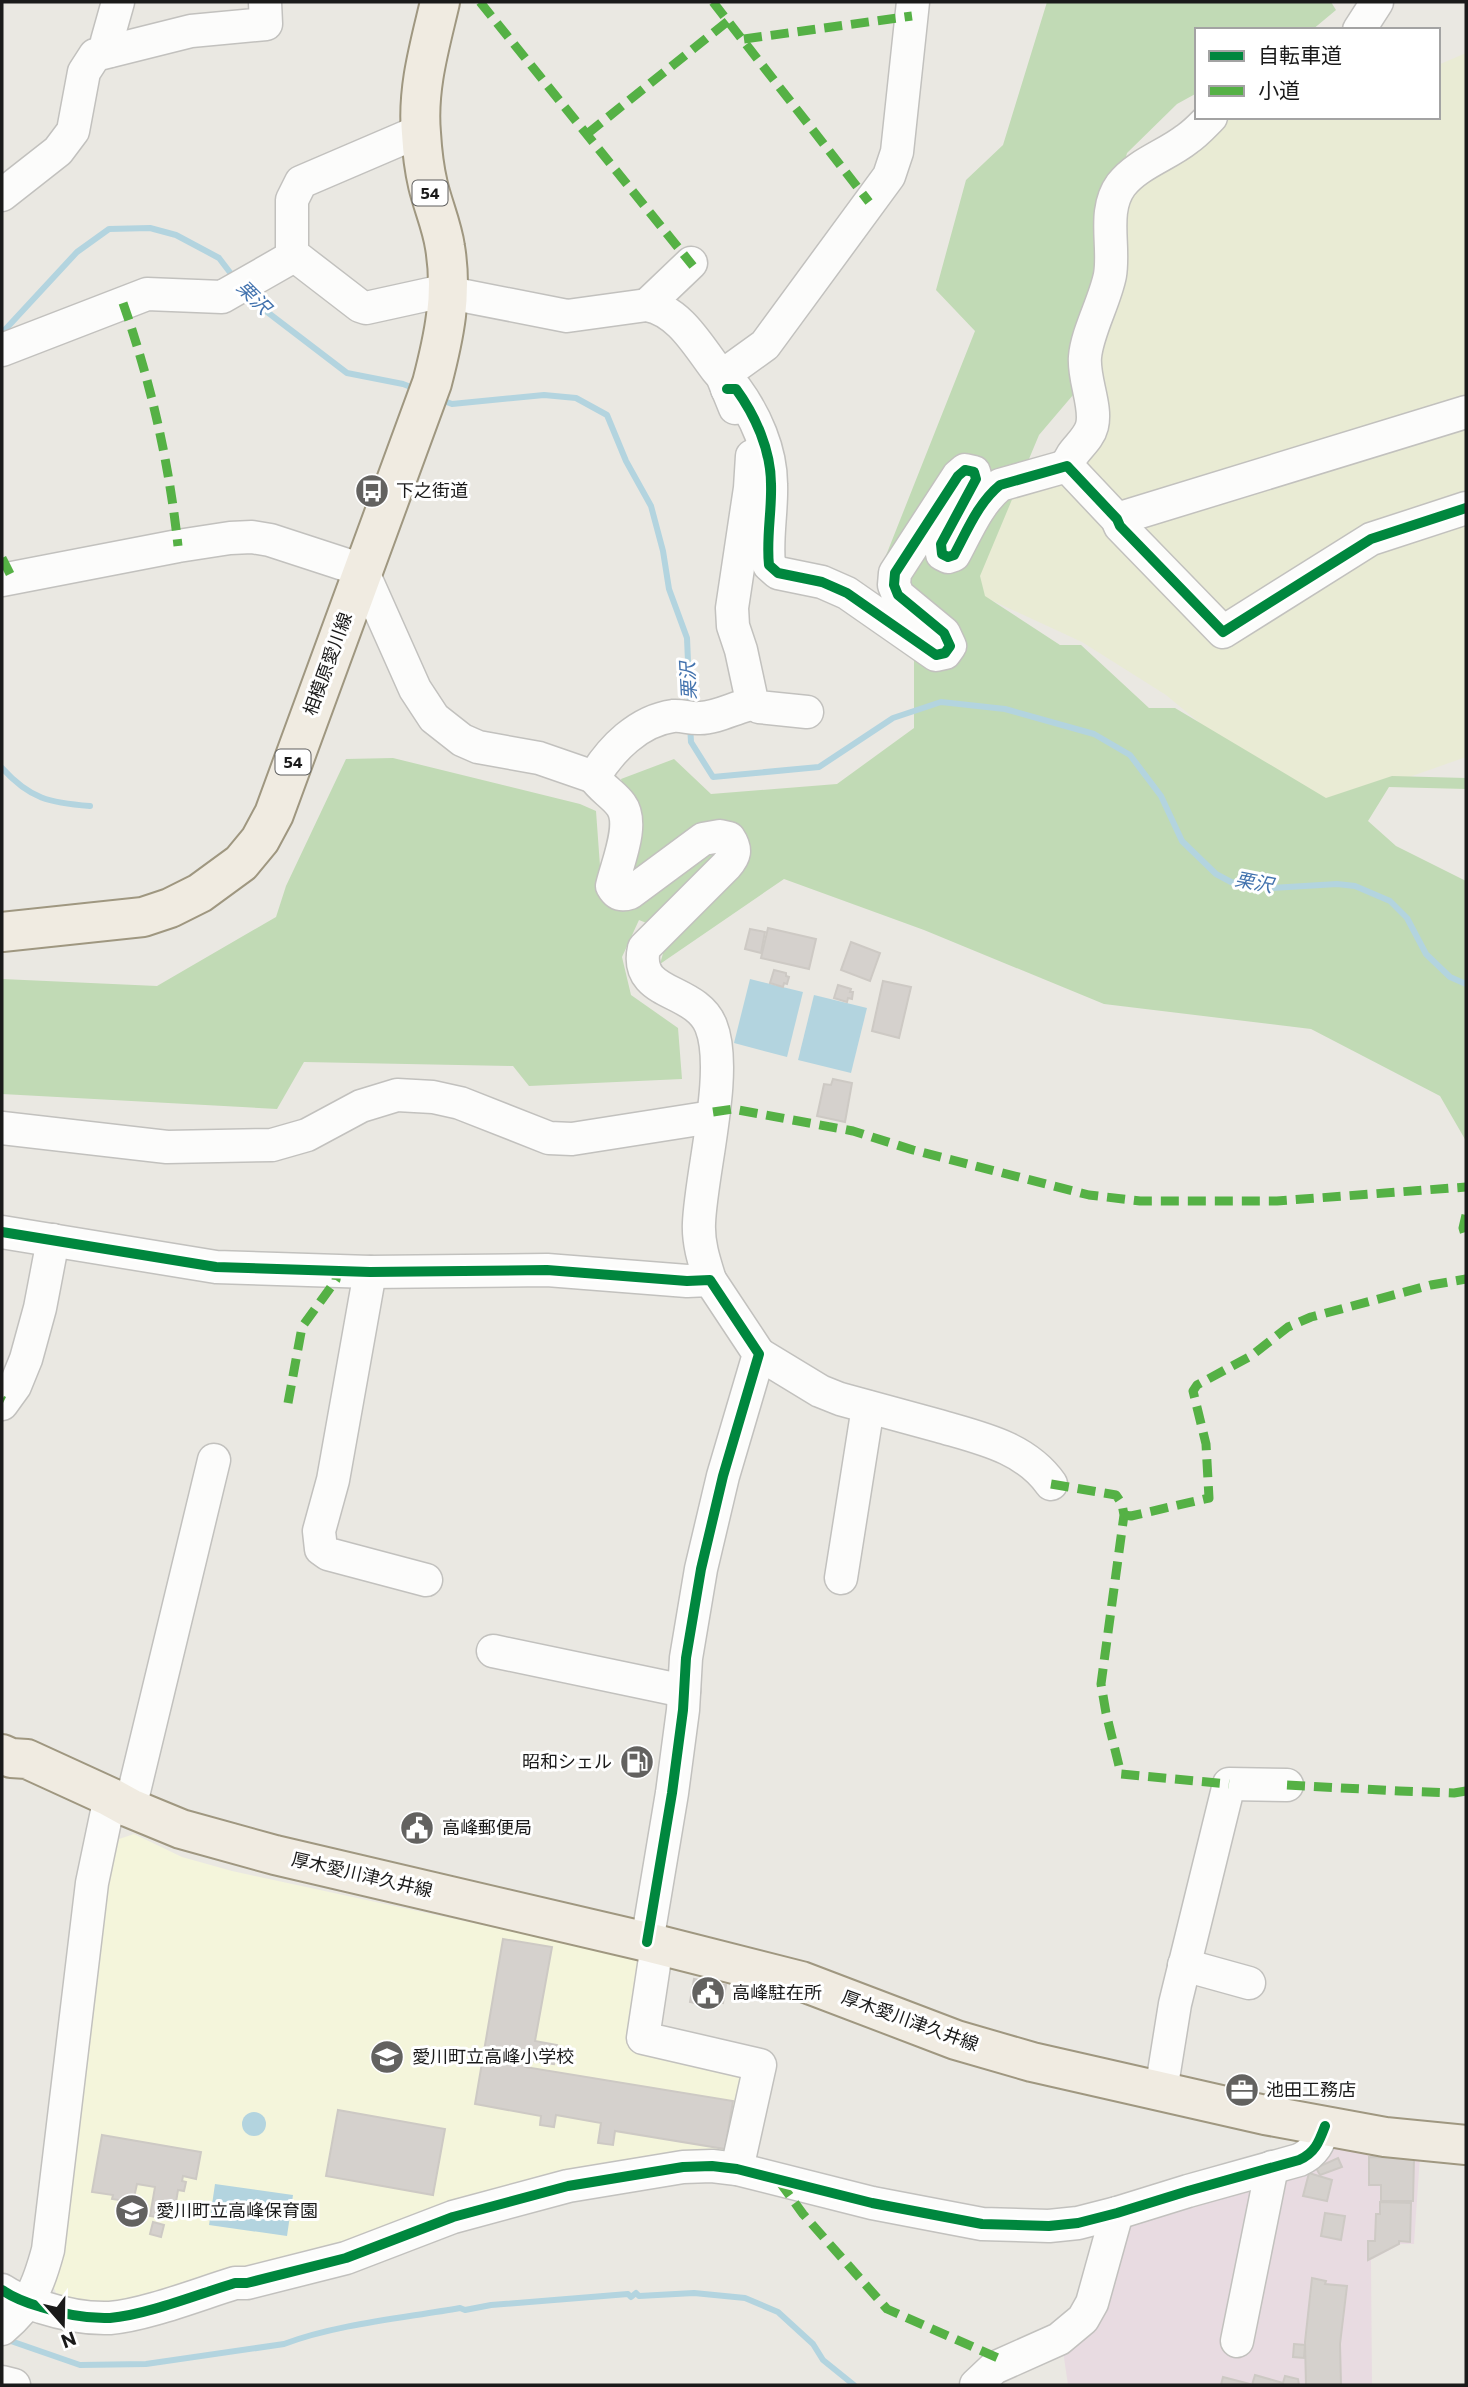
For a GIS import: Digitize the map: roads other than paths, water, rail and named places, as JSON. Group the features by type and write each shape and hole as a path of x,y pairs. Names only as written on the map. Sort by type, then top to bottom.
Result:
{"main road":[{"name":"相模原愛川線","path":"2,932 144,917 170,908 200,893 241,863 260,840 274,814 426,400 445,331 448,290 445,243 428,186 421,131 423,72 440,2"},
{"name":"厚木愛川津久井線","path":"2,1754 11,1758 27,1759 181,1829 275,1855 652,1943 801,1981 968,2044 1032,2062 1325,2126 1385,2137 1466,2145"}],"street":[{"path":"109,51 107,41 118,2"},
{"path":"2,195 58,150 73,131 84,72 95,55 191,31 266,24 265,2"},
{"path":"724,383 765,345 888,176 897,152 913,2"},
{"path":"1066,466 1092,428 1094,416 1086,382 1085,354 1110,273 1111,212 1114,200 1121,186 1135,171 1188,139 1209,119"},
{"path":"292,257 292,200 301,182 421,131"},
{"path":"2,350 147,294 222,297 292,257 299,259 366,308 448,290 460,295 567,316 647,305 658,307 676,319 724,383 749,440 752,453 750,488 732,608 733,626 752,701 759,707 807,712"},
{"path":"647,305 691,263"},
{"path":"724,383 736,389 746,403 760,431 770,465 769,565 778,573 822,582 847,593 936,655 945,653 950,646 944,633 898,595 894,585 895,573 958,476 965,470 974,472 976,479 941,544 943,554 948,557 954,555 980,508 991,492 1000,485 1066,466"},
{"path":"1117,519 1466,412"},
{"path":"1066,466 1117,519 1119,526 1223,632 1371,539 1466,508"},
{"path":"2,580 230,537 270,540 362,570 415,689 428,711 447,730 478,747 539,758 594,777 600,786 621,804 628,817 612,886 616,893 623,896 630,894 704,839 720,836 729,838 735,848 734,857 644,948 641,961 647,976 654,982 696,1006 710,1023 716,1041 712,1117 699,1223 700,1246 710,1280 759,1354 820,1391 995,1442 1020,1455 1044,1474 1051,1484"},
{"path":"738,640 748,635 750,603 762,570 769,565"},
{"path":"594,777 603,762 633,732 643,726 673,716 702,718 747,705 752,701"},
{"path":"2,1128 167,1147 272,1146 307,1135 361,1106 397,1095 433,1097 460,1103 549,1138 572,1139 712,1117"},
{"path":"2,1232 216,1267 369,1272 547,1270 687,1282 710,1280"},
{"path":"2,1404 15,1386 26,1359 40,1308 53,1240"},
{"path":"369,1272 333,1480 319,1531 321,1549 328,1554 426,1580"},
{"path":"737,2169 760,2065 643,2039 686,1658 701,1569 723,1476 759,1354"},
{"path":"841,1578 868,1407"},
{"path":"2,2329 15,2296 41,2275 48,2250 92,1883 120,1802 214,1460"},
{"path":"493,1651 595,1683 684,1691"},
{"path":"1161,2091 1175,2004 1228,1784 1287,1785"},
{"path":"1184,1965 1249,1983"},
{"path":"15,2296 60,2313 87,2318 111,2318 235,2283 247,2283 346,2258 453,2217 568,2186 683,2167 737,2169 872,2203 982,2224 1049,2226 1078,2223 1310,2155 1318,2145 1325,2126"},
{"path":"1237,2341 1272,2167"},
{"path":"976,2385 994,2368 1059,2339 1083,2319 1092,2302 1118,2213"},
{"path":"2,2382 14,2385"}],"water":[{"path":"750,979 803,992 787,1057 734,1043"},
{"path":"814,995 867,1008 851,1073 798,1060"},
{"path":"254,2112 262,2116 266,2124 262,2132 254,2136 246,2132 242,2124 246,2116"},
{"path":"215,2184 293,2195 287,2236 209,2225"}],"waterway":[{"name":"栗沢","path":"2,333 77,252 109,229 150,228 176,235 219,258 235,279"},
{"name":"栗沢","path":"247,293 254,302 347,373 416,389"},
{"name":"栗沢","path":"439,399 452,404 544,395 576,398 607,415 626,461 651,506 663,551 669,589 687,638 690,708"},
{"name":"栗沢","path":"690,725 691,742 713,777 819,767 893,718 941,702 1005,709 1094,734 1130,755 1161,796 1182,841 1216,874 1231,882 1272,888 1337,884 1355,886 1390,901 1407,918 1426,954 1450,977 1466,984"},
{"path":"2,768 32,793 52,801 90,806"},
{"path":"5,2339 80,2365 146,2364 284,2344 348,2326 460,2308 465,2310 491,2305 628,2294 631,2297 636,2293 639,2296 694,2293 745,2298 778,2312 813,2344 823,2360 854,2385"}],"place":[{"name":"下之街道","path":"372,491"},
{"name":"昭和シェル","path":"637,1762"},
{"name":"高峰郵便局","path":"417,1828"},
{"name":"高峰駐在所","path":"708,1993"},
{"name":"愛川町立高峰小学校","path":"387,2057"},
{"name":"池田工務店","path":"1242,2090"},
{"name":"愛川町立高峰保育園","path":"132,2211"}]}
